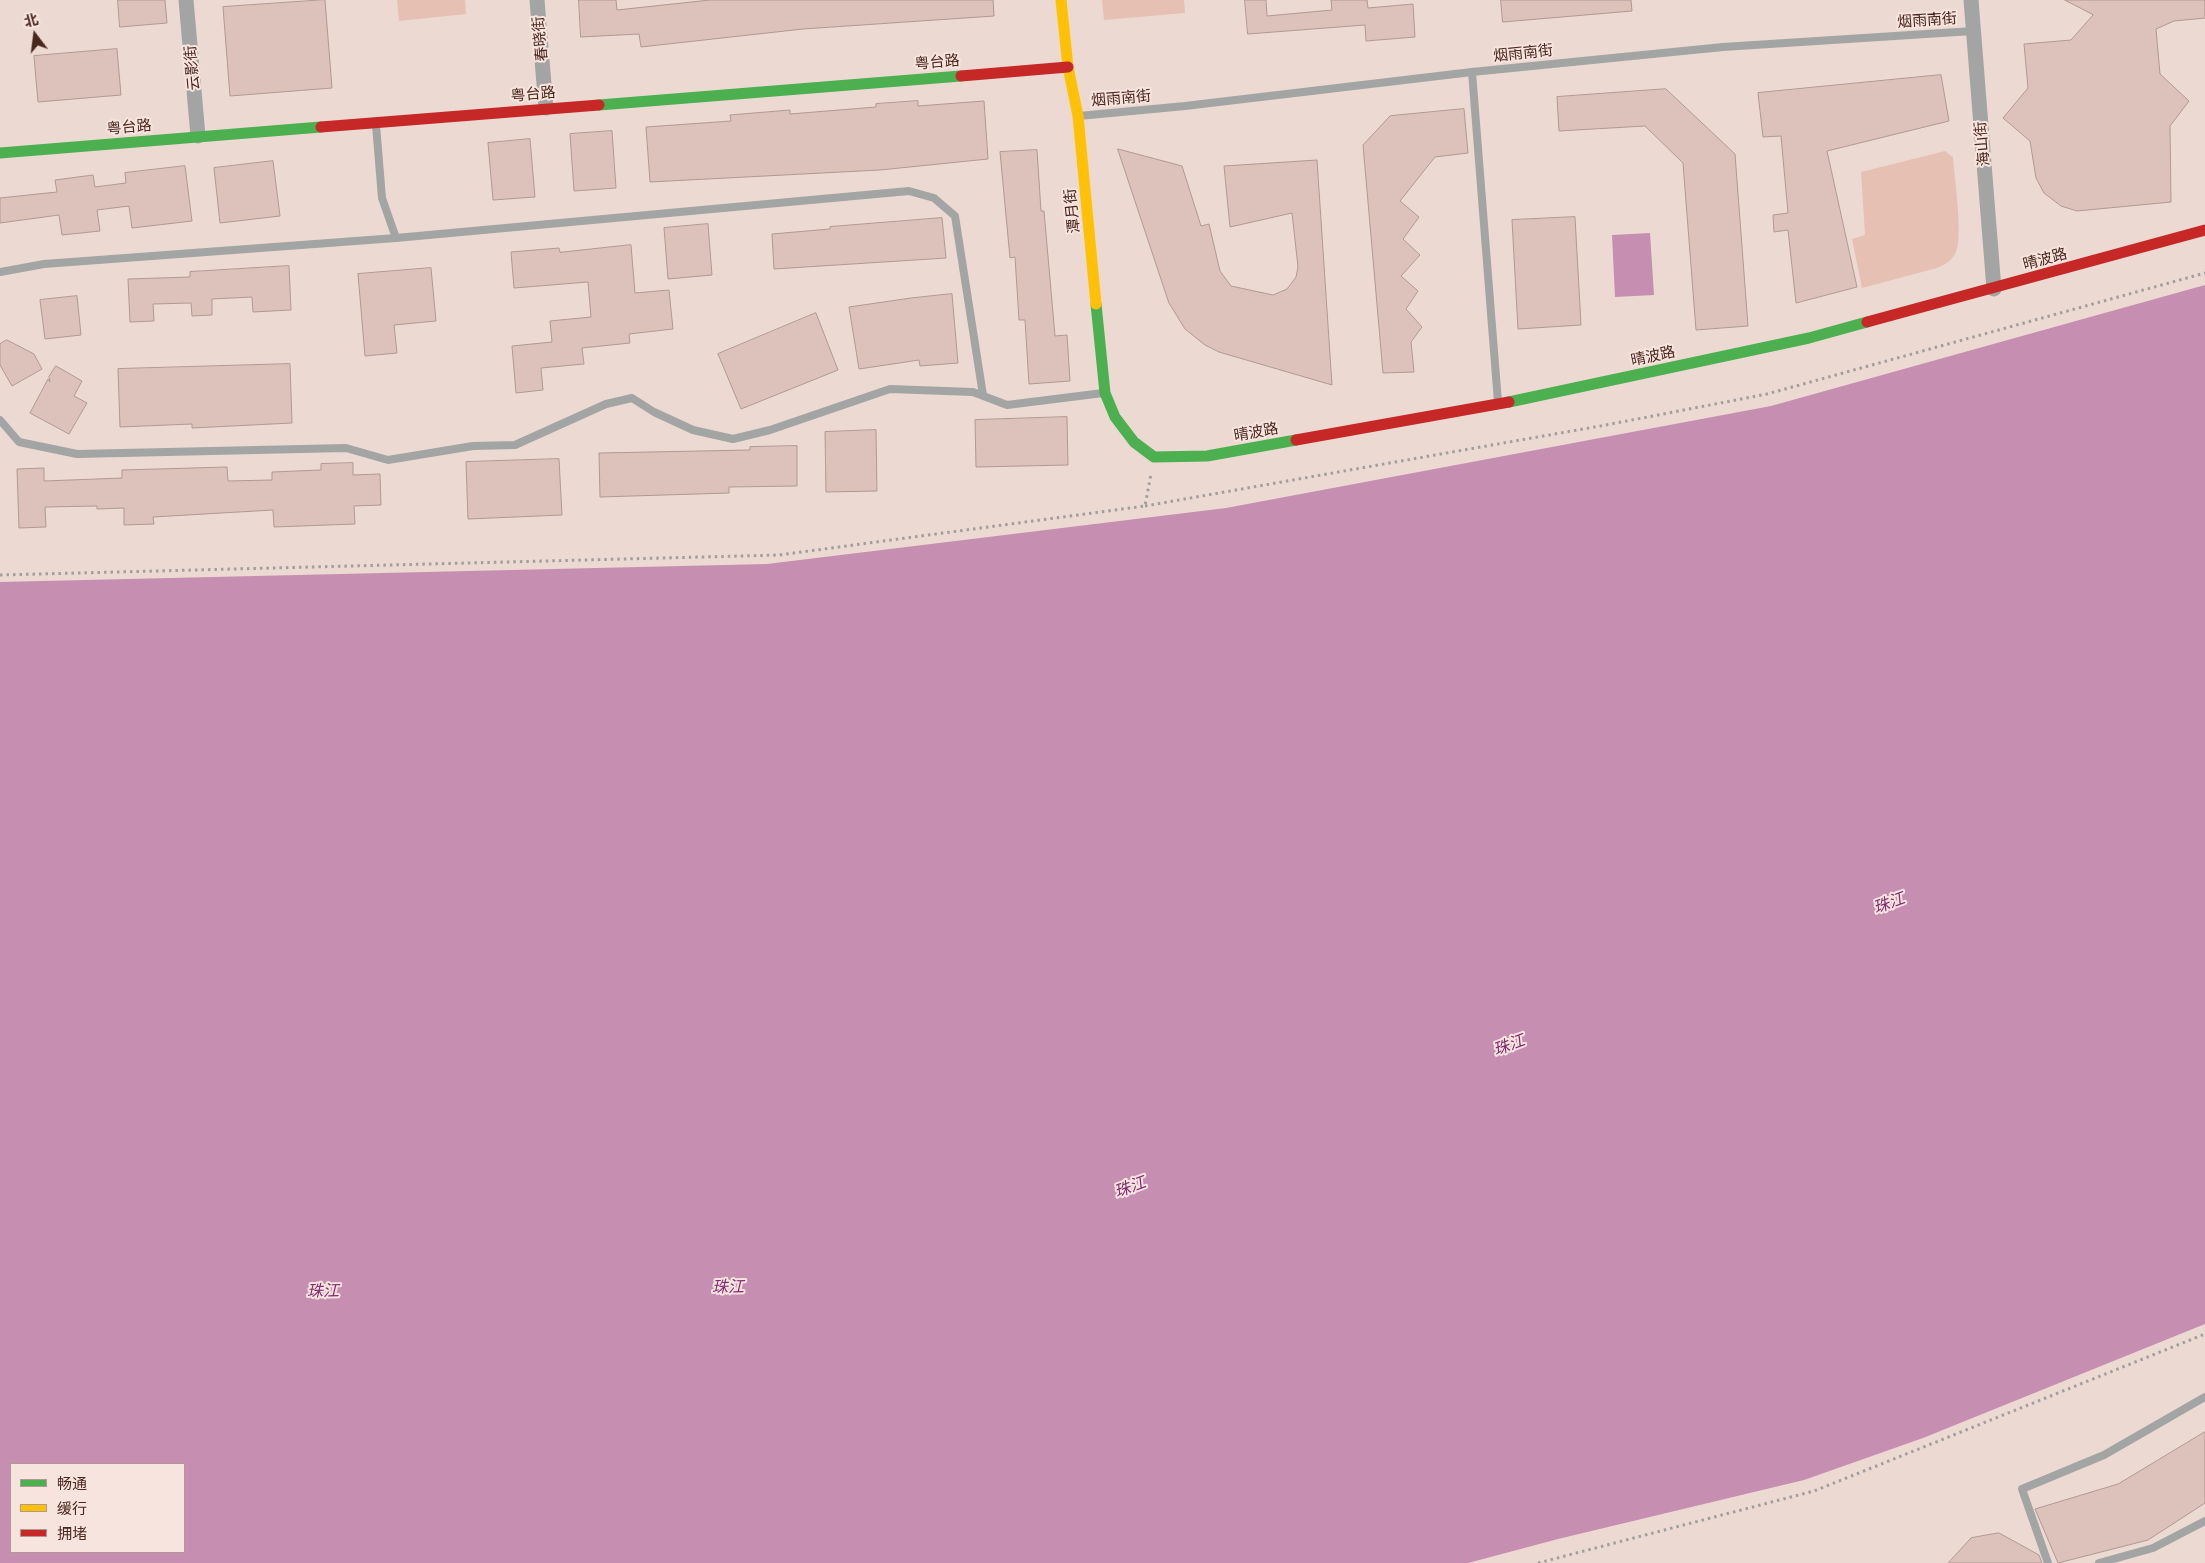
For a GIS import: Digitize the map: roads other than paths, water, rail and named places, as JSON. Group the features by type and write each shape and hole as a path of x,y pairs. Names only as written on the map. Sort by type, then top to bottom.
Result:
{"street":[{"name":"云影街","path":"186,0 198,136"},
{"name":"春晓街","path":"537,0 546,108"},
{"name":"潭月街","path":"1060,0 1068,67 1078,116 1105,393 1115,417 1134,442 1154,456"},
{"name":"海山街","path":"1970,0 1994,288"},
{"name":"粤台路","path":"0,153 1068,67"},
{"name":"晴波路","path":"1154,456 1207,456 1498,404 1809,338 2205,230"}],"lane":[{"name":"烟雨南街","path":"1078,116 1185,106 1472,72 1723,47 1973,31"},
{"path":"1472,72 1498,404"},
{"path":"376,122 382,198 396,238"},
{"path":"0,272 44,264 396,238 909,191 934,198 956,216 983,395"},
{"path":"0,420 19,442 77,454 346,448 388,460 473,446 515,445 606,404 632,398 654,412 693,430 732,439 770,430 890,389 973,392 1007,405 1105,393"},
{"path":"2048,1563 2022,1489 2104,1455 2205,1397"},
{"path":"2099,1563 2152,1548 2205,1521"}],"water":[{"path":"1650,233 1654,295 1615,297 1612,235"},
{"name":"珠江","path":"2205,285 2205,1324 1923,1438 1804,1480 1558,1539 1468,1563 0,1563 0,582 767,564 1226,508 1771,406"}]}
